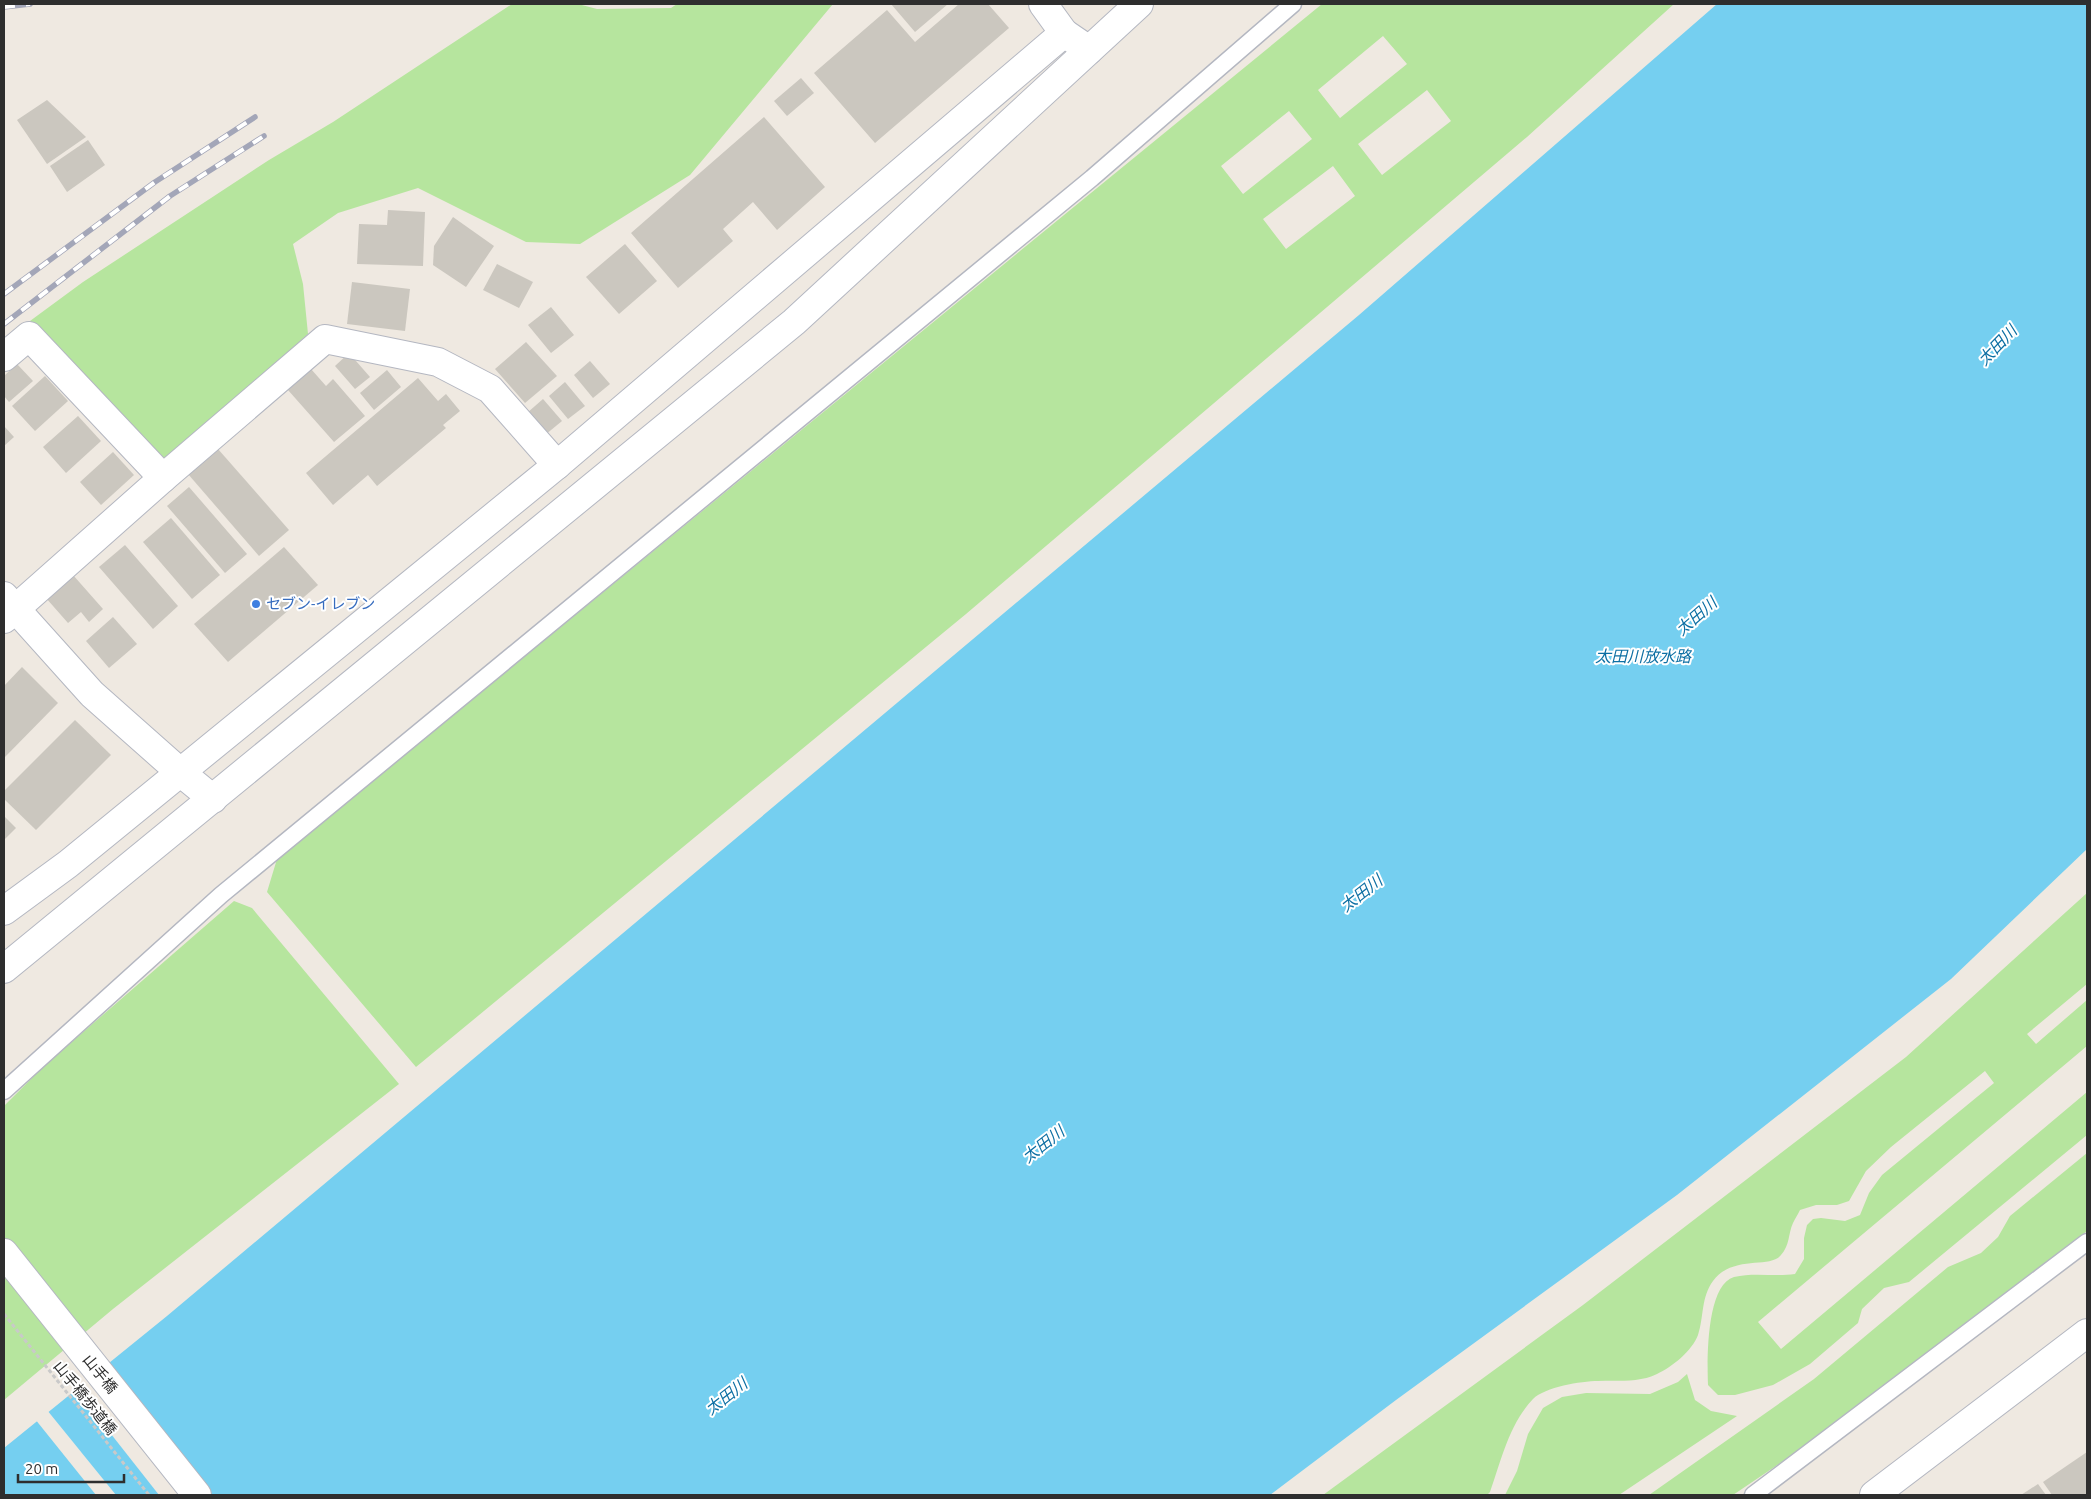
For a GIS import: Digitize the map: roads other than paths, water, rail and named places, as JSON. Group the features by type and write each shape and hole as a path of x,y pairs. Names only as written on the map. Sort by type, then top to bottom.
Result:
{"street":[{"path":"1043,4 1064,33 1089,50"},
{"path":"4,969 794,322 1139,4"},
{"path":"4,911 68,864 557,465 1064,33"},
{"path":"4,357 29,336 163,478"},
{"path":"213,799 92,694 7,608 325,339 438,362 490,389 557,465"},
{"name":"山手橋","path":"4,1253 197,1495"},
{"path":"1874,1495 2087,1333"}],"lane":[{"path":"4,1091 222,895 1084,184 1293,4"},
{"path":"1753,1495 2087,1242"}],"water":[{"name":"太田川放水路","path":"1717,4 2087,4 2087,849 1951,979 1677,1195 1396,1400 1270,1495 4,1495 4,1448 167,1316 1359,315"}],"railway":[{"path":"4,7 30,4"},
{"path":"4,294 155,182 255,117"},
{"path":"4,324 170,196 264,136"}],"place":[{"name":"セブン-イレブン","path":"256,604"}],"water label":[{"name":"太田川","path":"1997,345"},
{"name":"太田川","path":"1696,616"},
{"name":"太田川","path":"1361,893"},
{"name":"太田川","path":"1043,1144"},
{"name":"太田川","path":"726,1396"}]}
